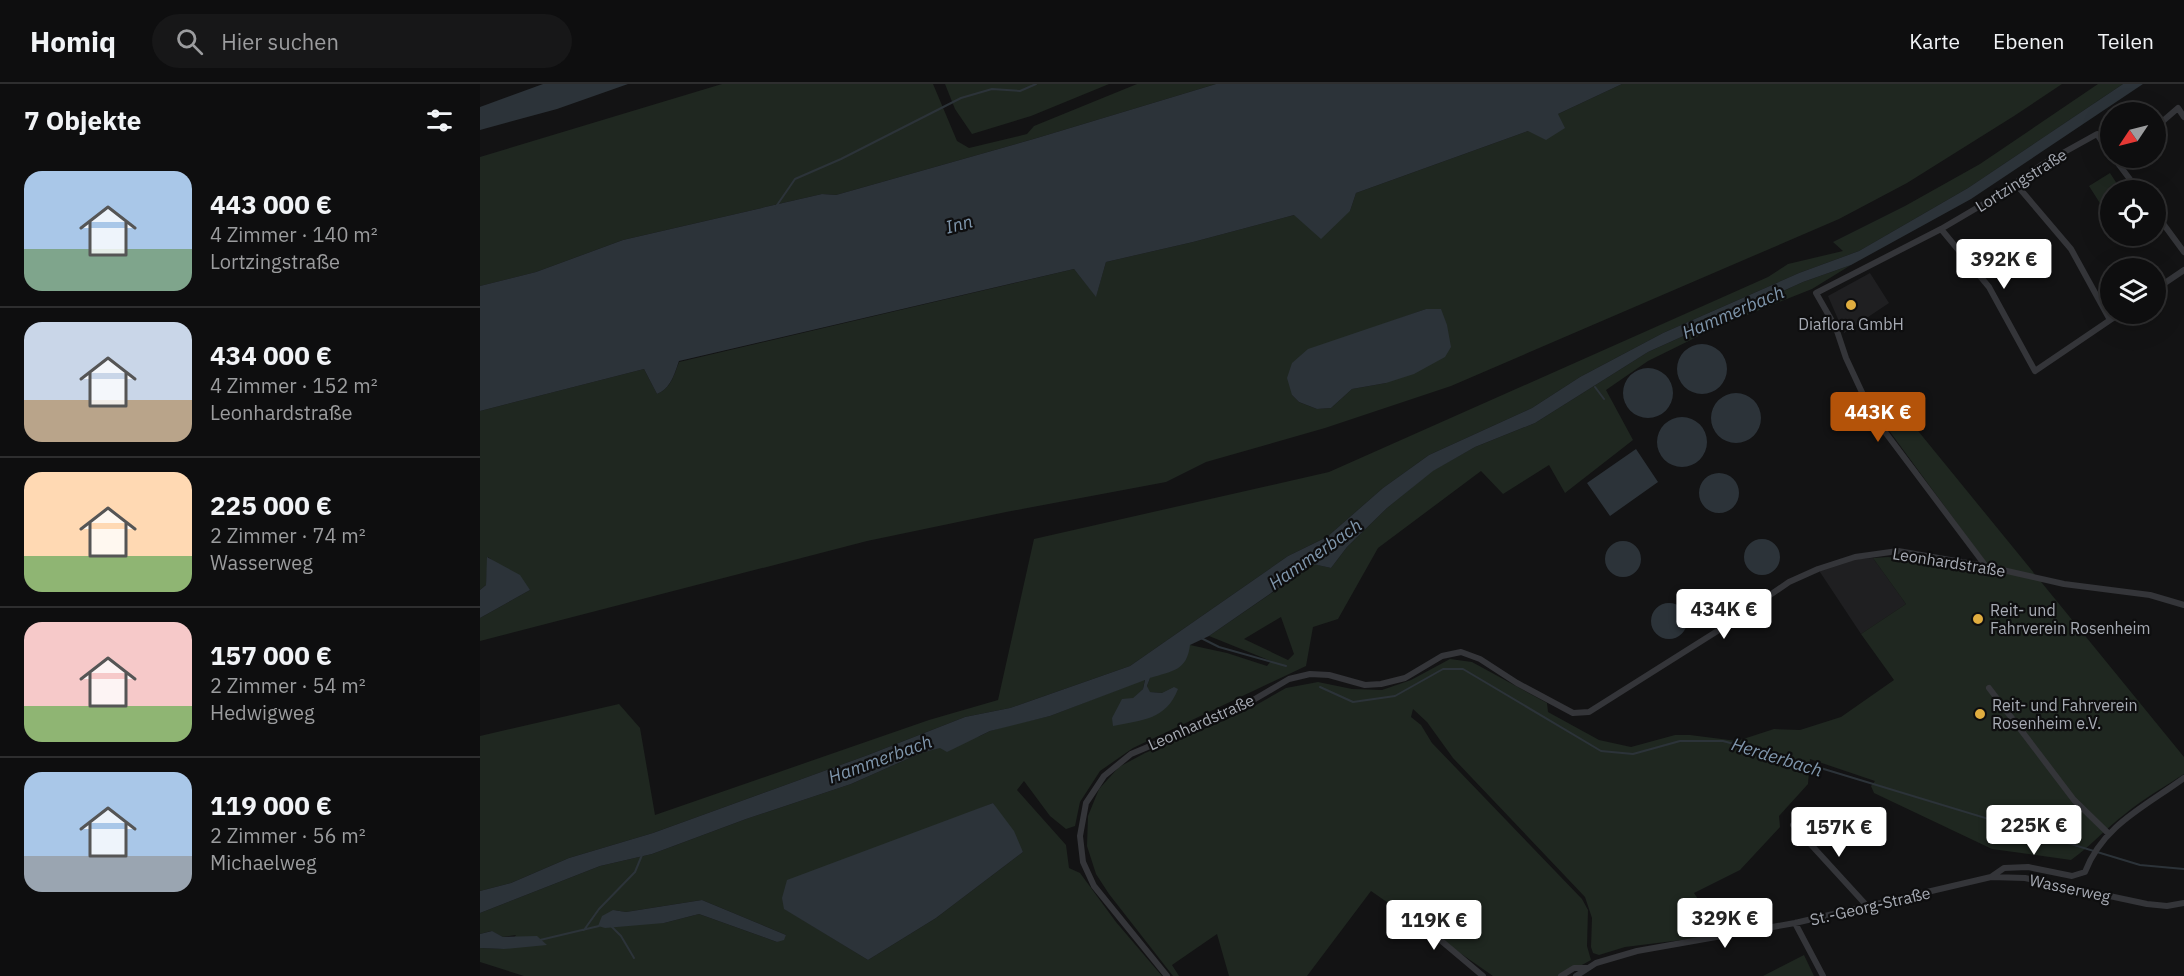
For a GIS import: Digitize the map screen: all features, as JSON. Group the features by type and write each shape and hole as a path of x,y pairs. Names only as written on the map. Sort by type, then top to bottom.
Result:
{"street":[{"path":"2166,118 2178,108 2184,117"},
{"name":"Lortzingstraße","path":"1985,566 1873,416 1846,358 1836,328 1816,293 1941,229 1992,199 2043,164 2097,134 2100,138"},
{"path":"2015,183 2071,249 2100,302"},
{"path":"2166,228 2184,252"},
{"path":"1941,229 1989,287 2035,372 2104,324"},
{"path":"2166,282 2184,270"},
{"name":"Leonhardstraße","path":"1167,976 1094,886 1083,862 1080,836 1086,803 1104,776 1131,754 1238,709 1289,679 1310,674 1329,675 1365,685 1381,684 1405,678 1442,656 1461,652 1480,659 1518,683 1574,713 1589,712 1719,630 1789,582 1818,568 1855,557 1898,551 1985,566 2064,584 2150,595 2184,604"},
{"path":"1989,688 2074,800 2109,834"},
{"name":"Wasserweg","path":"1991,877 2004,868 2028,867 2072,876 2085,872 2091,855 2127,815 2184,778"},
{"path":"1793,825 1868,907"},
{"name":"Wasserweg","path":"1991,877 2025,878 2147,904 2167,906 2184,903"},
{"name":"St.-Georg-Straße","path":"1576,976 1596,963 1637,951 1795,923 1991,877"},
{"path":"1401,907 1483,976"},
{"path":"1795,923 1823,976"},
{"path":"1561,976 1574,968 1588,968"}],"shaded area":[{"path":"722,84 933,84 957,141 969,148 1027,134 1034,126 1137,84 1216,84 836,195 822,194 623,240 536,272 480,286 480,157"},
{"path":"945,84 1109,84 1031,116 972,134 955,109"},
{"path":"1622,84 2062,84 1907,183 1839,219 1451,386 1325,428 1206,462 1166,482 867,541 480,641 480,618 530,590 488,557 486,585 480,590 480,411 644,369 657,394 669,385 679,362 1074,269 1096,296 1106,262 1294,215 1350,211 1356,193 1528,131","holes":["1426,309 1386,383 1352,389 1331,408 1317,409 1299,402 1292,395 1370,329"]},
{"path":"2098,84 2123,84 1968,188 1859,251 1799,273 1663,333 1580,377 1532,408 1429,455 1383,488 1327,537 1288,556 1130,666 1010,708 965,717 868,755 653,833 569,858 511,883 480,891 480,736 619,704 640,728 655,815 929,720 998,700 1034,539 1329,472 1768,277 1788,264 1843,251 1833,242 1905,206 1980,164"},
{"path":"2110,173 2115,180 2100,180 2100,203 2089,186"},
{"path":"1851,265 1812,289 1717,327 1648,361 1606,390 1633,440 1565,493 1549,465 1503,494 1481,471 1378,548 1338,619 1313,627 1306,666 1133,748 1100,771 1080,802 1075,826 1066,829 1050,816 1024,781 1017,790 1066,845 1069,868 1080,873 1116,922 1162,976 524,976 480,962 480,948 504,949 516,935 503,937 491,931 480,934 480,913 600,866 652,854 746,819 851,784 921,753 1010,725 1050,716 1145,679 1143,689 1112,718 1162,693 1149,692 1147,686 1150,678 1190,645 1227,653 1267,666 1271,661 1209,636 1314,564 1331,568 1347,547 1387,508 1432,471 1475,447 1535,423 1648,352 1803,282","holes":["1281,617 1294,654 1288,660 1244,639","993,803 1023,852 936,918 868,960 785,909 969,813","702,900 786,935 777,942 699,914 664,923 613,910 626,912"]},
{"path":"1870,273 1889,303 1844,333 1828,296"},
{"path":"1901,410 2184,757 2184,774 2132,809 2071,860 1992,849 1874,793 1871,786 1875,781 1810,759 1808,784 1779,816 1780,827 1740,870 1694,893 1722,935 1625,947 1599,955 1593,953 1591,947 1592,918 1585,897 1453,758 1427,722 1413,709 1411,717 1421,725 1432,743 1582,899 1588,910 1587,946 1591,960 1562,976 1493,976 1371,891 1307,976 1229,976 1217,934 1172,965 1179,976 1173,976 1096,874 1087,846 1088,816 1099,789 1119,767 1145,753 1249,709 1286,688 1318,682 1352,689 1382,690 1411,680 1450,659 1472,662 1547,703 1548,712 1599,740 1631,747 1675,735 1737,741 1774,729 1800,730 1841,717 1894,680 1861,634 1906,604 1873,558 1888,557 1992,571 1885,425"},
{"path":"1873,558 1906,604 1861,634 1818,569 1845,560"},
{"path":"1804,955 1814,976 1763,976"}],"water":[{"path":"543,84 628,84 557,109 480,130 480,107"},
{"name":"Inn","path":"1216,84 1622,84 1558,114 1565,128 1546,140 1528,131 1356,193 1350,211 1321,239 1294,215 1106,262 1096,297 1074,269 679,361 669,385 657,394 644,369 480,411 480,286 536,272 623,240 822,194 836,195"},
{"name":"Hammerbach","path":"2123,84 2143,84 2116,102 2100,102 2100,113 1971,199 1851,265 1803,282 1648,352 1535,423 1475,447 1433,471 1387,508 1347,547 1331,568 1313,564 1209,636 1190,645 1186,660 1177,669 1150,678 1147,686 1150,692 1162,693 1174,687 1178,689 1167,707 1152,717 1113,726 1112,718 1122,699 1133,698 1143,689 1145,680 1050,716 990,731 947,752 940,748 921,753 851,784 746,819 652,854 600,866 480,913 480,891 511,883 569,858 653,833 868,755 965,717 1010,708 1130,666 1288,556 1327,537 1383,488 1429,455 1532,408 1580,377 1663,333 1799,273 1859,251 1968,188"},
{"path":"1426,309 1441,309 1451,347 1445,357 1414,374 1386,383 1352,389 1331,408 1317,409 1299,402 1292,395 1287,378 1292,363 1308,349"},
{"path":"1702,344 1711,346 1722,355 1727,369 1725,378 1716,389 1702,394 1693,392 1682,383 1677,369 1679,360 1688,349"},
{"path":"1648,368 1657,370 1668,379 1673,393 1671,402 1662,413 1648,418 1639,416 1628,407 1623,393 1625,384 1634,373"},
{"path":"1736,393 1745,395 1756,404 1761,418 1759,427 1750,438 1736,443 1727,441 1716,432 1711,418 1713,409 1722,398"},
{"path":"1682,417 1691,419 1702,428 1707,442 1705,451 1696,462 1682,467 1673,465 1662,456 1657,442 1659,433 1668,422"},
{"path":"1636,449 1658,482 1610,516 1587,483"},
{"path":"1719,473 1733,479 1739,493 1733,507 1719,513 1705,507 1699,493 1705,479"},
{"path":"1762,539 1775,544 1780,557 1775,570 1762,575 1749,570 1744,557 1749,544"},
{"path":"1623,541 1636,546 1641,559 1636,572 1623,577 1610,572 1605,559 1610,546"},
{"path":"487,557 520,575 530,590 480,618 480,590 486,585"},
{"path":"1669,603 1682,608 1687,621 1682,634 1669,639 1656,634 1651,621 1656,608"},
{"path":"993,803 1014,831 1023,852 936,918 868,960 784,909 782,898 787,880"},
{"path":"702,900 786,935 784,940 777,942 699,914 664,923 605,928 598,926 602,916 613,910 626,912"},
{"path":"492,931 503,937 537,936 547,945 504,949 480,948 480,934"}],"waterway":[{"path":"775,208 795,179 841,159 961,98 992,89 1020,91 1036,84"},
{"path":"1595,387 1604,399"},
{"name":"Herderbach","path":"1201,638 1219,647 1286,666"},
{"name":"Herderbach","path":"1320,687 1353,702 1395,696 1443,669 1463,669 1601,751 1633,754 1680,741 1723,741 1804,763 2140,865 2184,869"},
{"path":"584,930 599,909 635,872 642,855"},
{"path":"540,940 599,926"},
{"path":"611,926 621,936 634,958"}],"place":[{"name":"Diaflora GmbH","path":"1851,305"},
{"name":"Reit- und Fahrverein Rosenheim","path":"1978,619"},
{"name":"Reit- und Fahrverein Rosenheim e.V.","path":"1980,714"}]}
